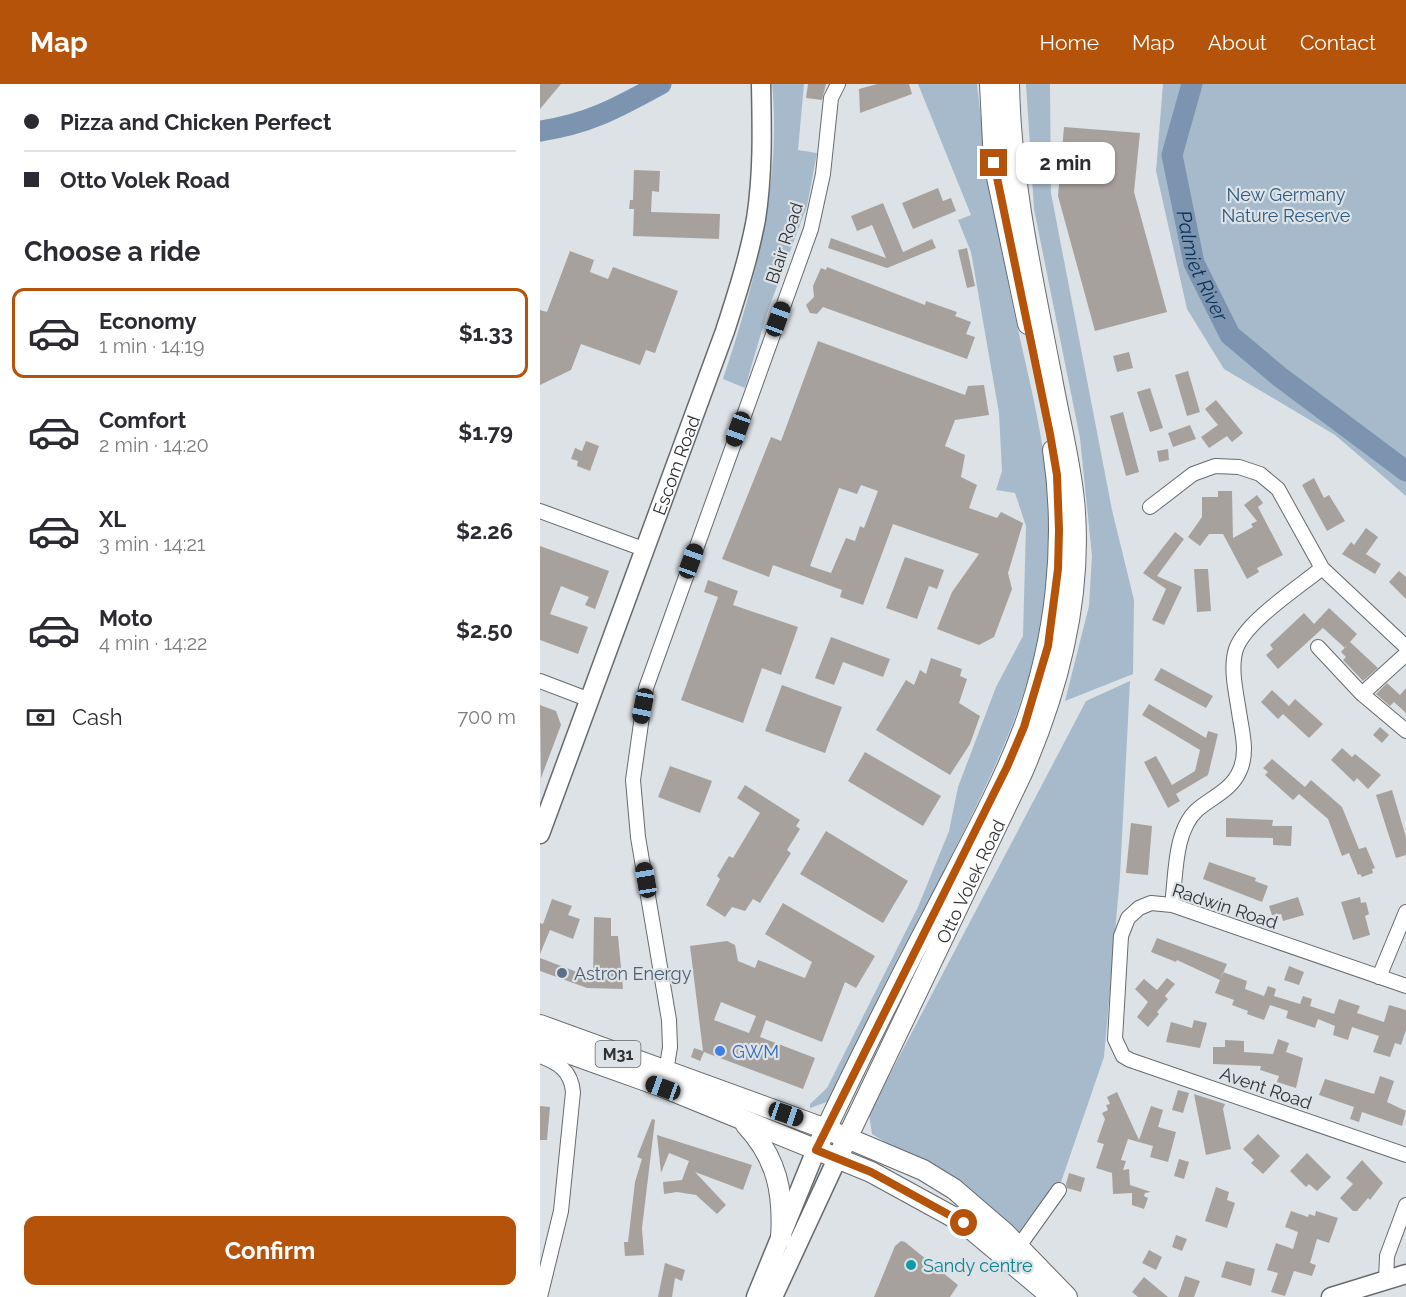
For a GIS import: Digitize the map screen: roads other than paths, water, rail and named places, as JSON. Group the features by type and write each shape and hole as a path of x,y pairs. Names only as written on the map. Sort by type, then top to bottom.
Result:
{"main road":[{"name":"Otto Volek Road","path":"816,1150 1007,767 1024,727 1048,646 1058,569 1057,475 994,163 990,84"},
{"name":"Otto Volek Road","path":"837,1159 917,987 999,826 1039,736 1062,657 1070,611 1074,502 1014,173 1009,84"},
{"name":"M31","path":"540,1025 890,1154 954,1189 1052,1297"},
{"name":"M31","path":"540,1043 663,1088 871,1172 1014,1253 1068,1297"},
{"path":"741,1120 761,1141 778,1178 782,1203 781,1238"}],"street":[{"name":"Escom Road","path":"540,834 646,550 725,331 744,269 756,218 761,166 761,84"},
{"name":"Blair Road","path":"666,1072 670,1047 669,1020 638,837 633,780 639,724 646,688 811,229 823,174 831,98 838,84"},
{"path":"1150,507 1192,474 1215,466 1251,470 1278,489 1322,568 1406,647"},
{"path":"540,511 646,550"},
{"path":"1172,905 1184,829 1197,811 1233,782 1244,760 1234,675 1237,648 1251,627 1322,568"},
{"path":"1318,647 1362,694 1406,731"},
{"path":"1362,694 1406,654"},
{"path":"540,681 590,700"},
{"name":"Radwin Road","path":"1118,1050 1115,1039 1121,936 1128,918 1139,908 1151,903 1172,905 1406,986"},
{"path":"1379,977 1406,912"},
{"name":"Avent Road","path":"1118,1050 1130,1060 1406,1155"},
{"path":"540,1056 558,1063 566,1071 572,1082 573,1092 561,1211 540,1297"},
{"path":"756,1297 816,1150"},
{"path":"773,1297 837,1159"},
{"path":"1014,1253 1059,1190"},
{"path":"1386,1280 1387,1256 1406,1204"},
{"path":"1331,1297 1406,1274"}],"waterway":[{"name":"Palmiet River","path":"540,131 589,119 661,84"},
{"name":"Palmiet River","path":"1192,84 1172,155 1194,263 1230,335 1280,377 1406,471"}],"place":[{"name":"Astron Energy","path":"562,973"},
{"name":"GWM","path":"720,1051"},
{"name":"Sandy centre","path":"911,1265"}],"park label":[{"name":"New Germany Nature Reserve","path":"1286,204"}]}
